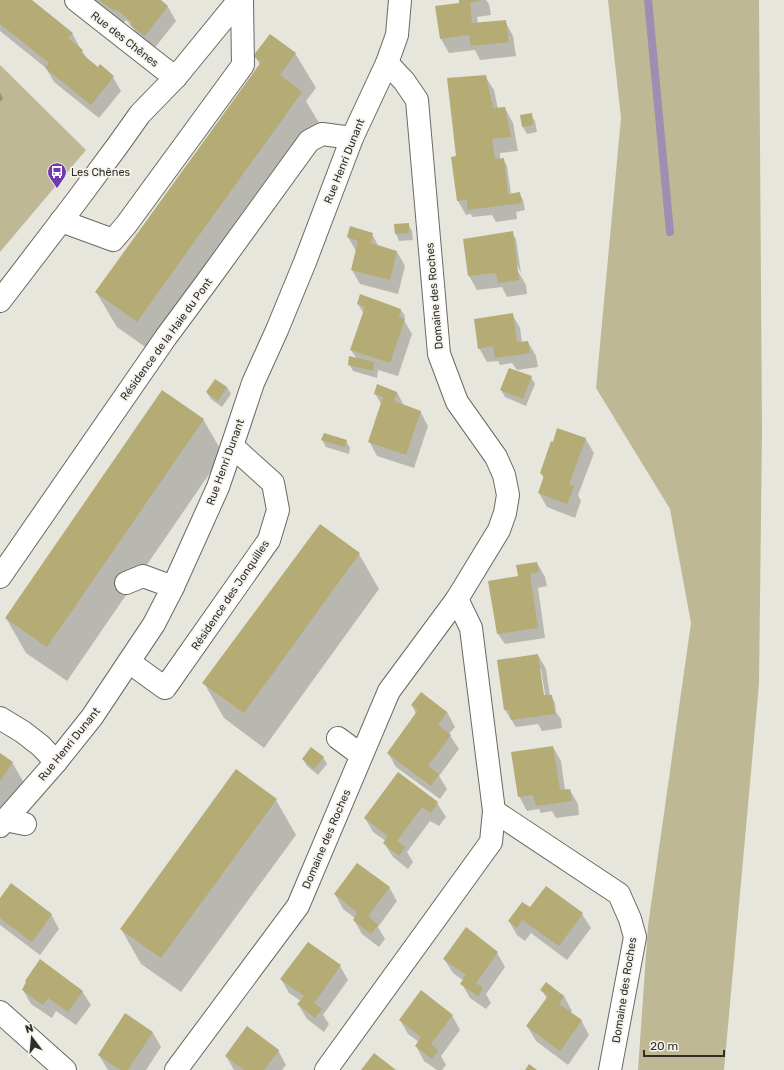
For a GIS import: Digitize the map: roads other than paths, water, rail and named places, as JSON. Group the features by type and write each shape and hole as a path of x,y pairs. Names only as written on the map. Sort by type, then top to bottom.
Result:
{"street":[{"name":"Rue des Chênes","path":"76,0 176,77"},
{"path":"0,301 140,114 176,77 240,0"},
{"path":"61,221 113,240 126,225 243,65 240,0"},
{"path":"387,63 397,35 400,0"},
{"name":"Rue Henri Dunant","path":"10,823 92,717 154,624 173,587 218,487 253,383 305,262 352,138 387,63"},
{"name":"Domaine des Roches","path":"176,1070 298,906 361,755 383,687 499,530 505,513 508,494 504,475 496,458 457,402 439,354 417,100 404,81 387,63"},
{"name":"Résidence de la Haie du Pont","path":"0,577 166,337 309,142 322,134 352,138"},
{"name":"Résidence des Jonquilles","path":"129,662 165,688 269,540 278,510 273,483 232,446"},
{"path":"126,583 143,576 173,587"},
{"path":"326,1070 492,842 494,811 471,628 458,587"},
{"path":"0,718 42,746 56,762"},
{"path":"338,738 361,755"},
{"name":"Domaine des Roches","path":"494,811 619,894 630,919 635,937 610,1070"},
{"path":"0,1012 64,1070"}],"waterway":[{"path":"648,0 670,232"}],"place":[{"name":"Les Chênes","path":"57,189"}]}
